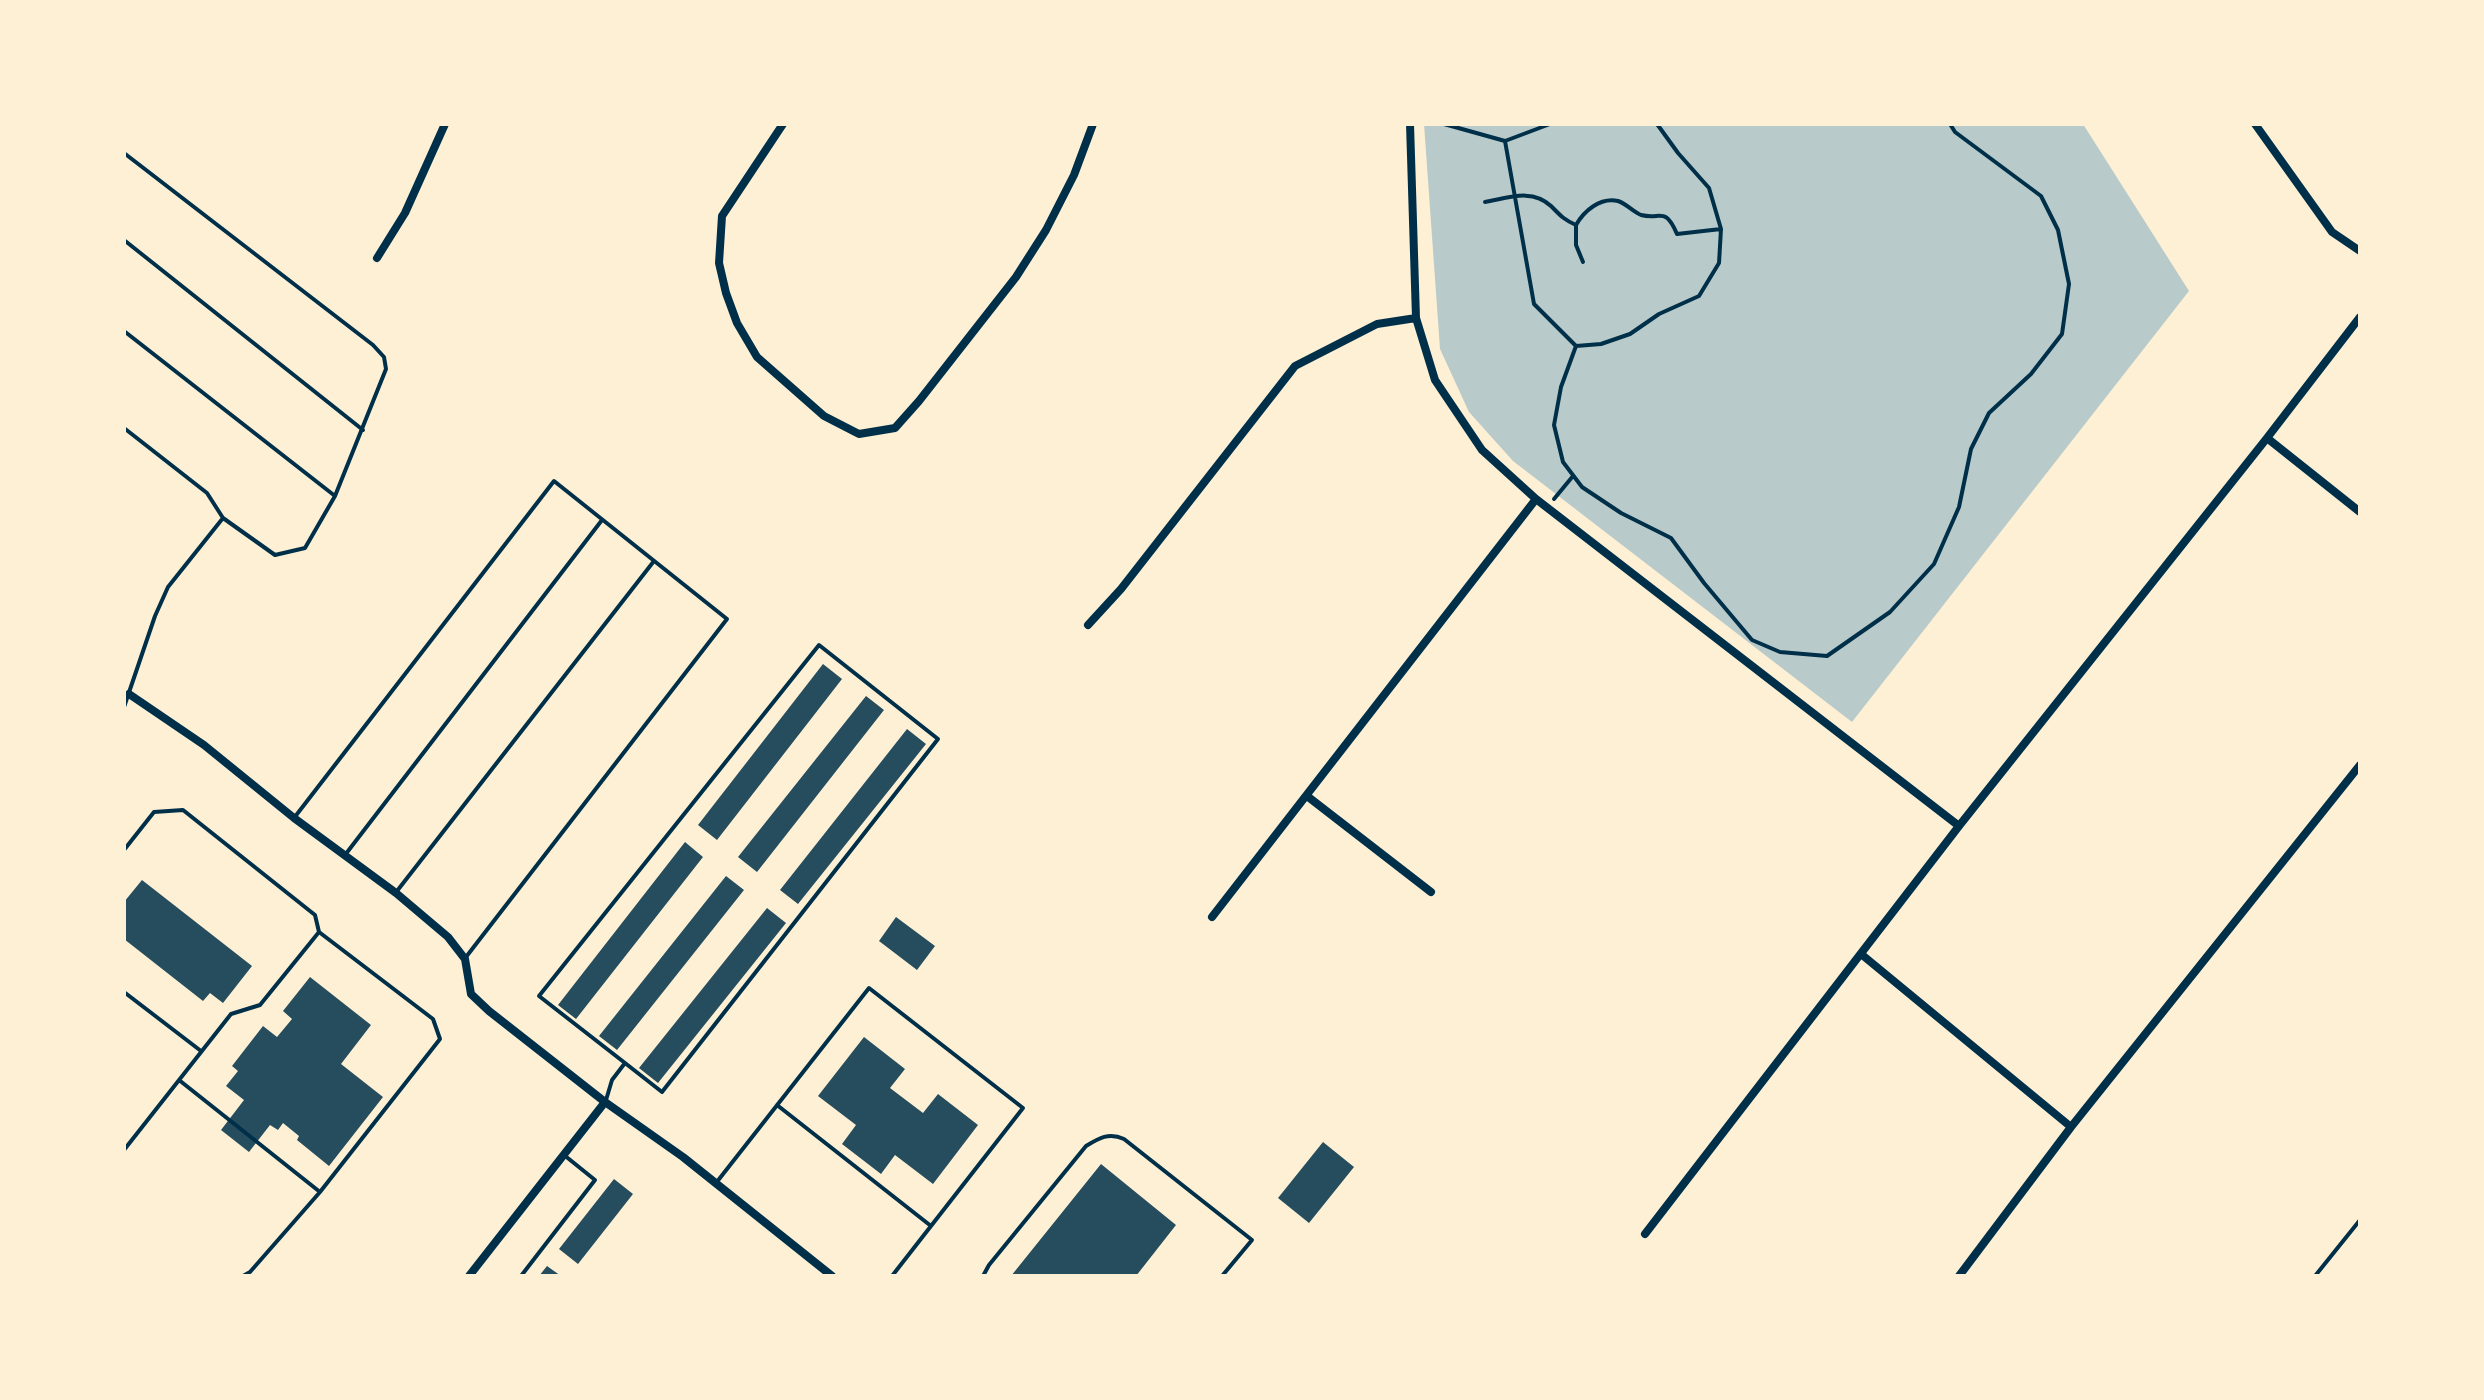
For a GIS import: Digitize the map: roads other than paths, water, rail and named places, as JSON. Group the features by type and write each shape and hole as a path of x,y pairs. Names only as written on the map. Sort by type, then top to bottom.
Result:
{"street":[{"path":"377,258 405,213 445,124"},
{"path":"783,124 722,216 719,263 726,293 737,323 757,357 824,416 859,434 895,428 1016,277 1039,242 1074,175 1093,124"},
{"path":"1410,124 1416,318 1435,380 1482,450 1536,499 1959,826"},
{"path":"2255,124 2332,232 2360,251"},
{"path":"1645,1234 1959,826 2360,317"},
{"path":"1088,625 1121,589 1295,366 1377,324 1416,318"},
{"path":"2267,438 2360,512"},
{"path":"1212,917 1536,499"},
{"path":"129,694 204,745 294,818 396,893 448,937 465,959 471,994 489,1011 605,1102 716,1183 832,1276"},
{"path":"1959,1276 2071,1127 2360,765"},
{"path":"1307,796 1431,892"},
{"path":"1861,954 2071,1127"},
{"path":"469,1276 605,1102"}],"lane":[{"path":"124,153 373,345 384,357 386,369 335,496 305,548 275,555 223,518 207,493 124,428"},
{"path":"124,240 363,430"},
{"path":"124,331 335,496"},
{"path":"294,818 554,481 727,619 465,959"},
{"path":"124,707 168,587 223,518"},
{"path":"345,855 602,520"},
{"path":"396,893 654,561"},
{"path":"819,645 938,739 662,1092 625,1063 539,996 819,645"},
{"path":"124,850 154,812 183,810 315,915 319,932 433,1019 440,1039 320,1192 250,1272 243,1276"},
{"path":"124,1150 231,1014 260,1005 319,932"},
{"path":"716,1183 869,988 1023,1108 892,1276"},
{"path":"124,992 201,1051"},
{"path":"605,1102 612,1080 625,1063"},
{"path":"179,1080 320,1192"},
{"path":"777,1105 931,1226"},
{"path":"983,1276 1086,1146 1100,1137 1116,1135 1252,1240 1222,1276"},
{"path":"521,1276 595,1180 564,1155"},
{"path":"2315,1276 2360,1220"}]}
